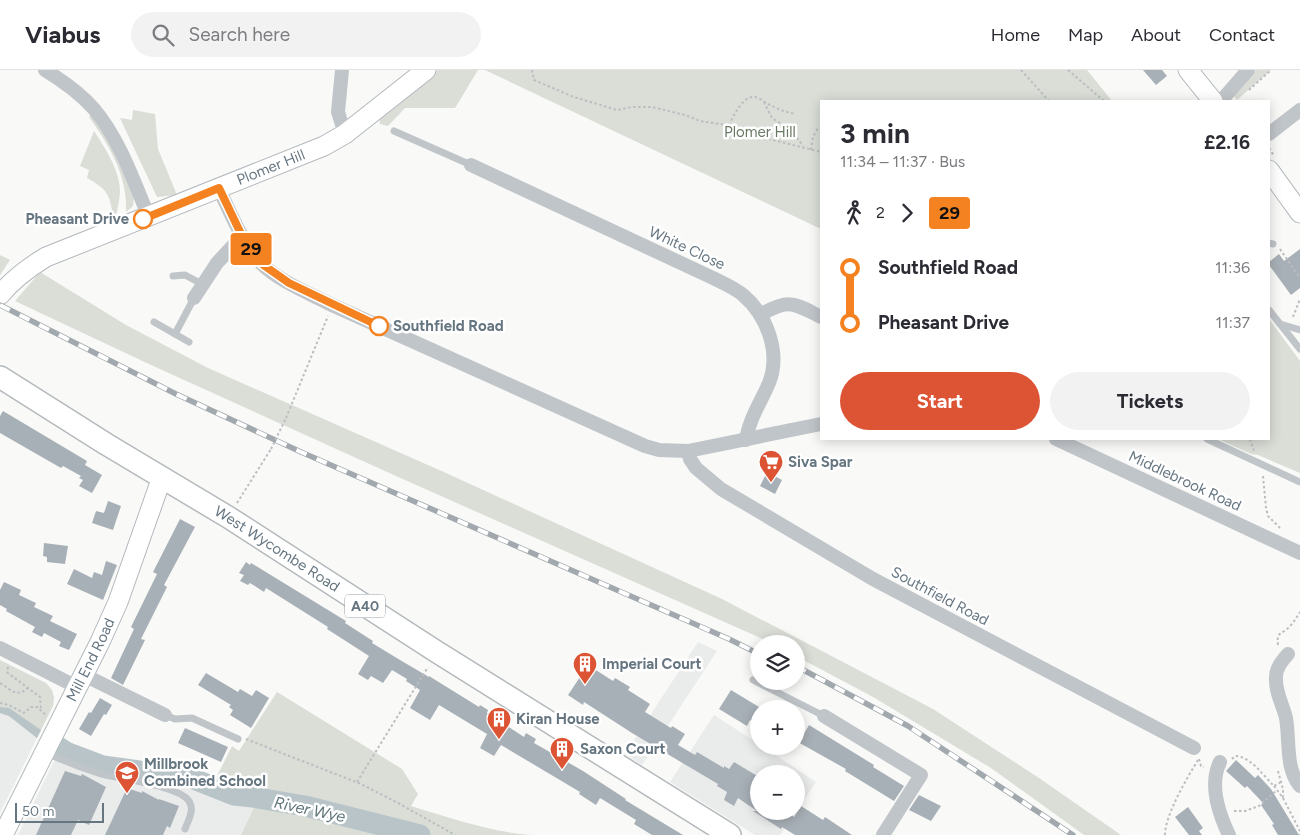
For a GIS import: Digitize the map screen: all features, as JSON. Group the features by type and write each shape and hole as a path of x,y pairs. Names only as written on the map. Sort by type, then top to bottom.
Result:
{"main road":[{"name":"West Wycombe Road","path":"0,377 228,518 437,652 730,835"}],"street":[{"path":"46,70 78,94 93,108 107,126 149,217"},
{"path":"342,70 338,112 345,134"},
{"name":"Plomer Hill","path":"4,290 26,269 46,257 324,146 345,134 426,70"},
{"path":"1188,70 1213,100"},
{"path":"1222,100 1248,70"},
{"path":"1270,133 1300,110"},
{"name":"White Close","path":"471,165 742,294 752,304 767,328 771,341 772,368 769,382 750,424 746,440"},
{"path":"1270,171 1300,212"},
{"path":"219,188 242,236 262,264 289,283 332,305 645,446 659,450 688,452 820,424"},
{"path":"194,298 217,263 242,236"},
{"path":"760,315 771,309 795,304 820,316"},
{"name":"Middlebrook Road","path":"1058,440 1300,553"},
{"name":"Southfield Road","path":"688,452 696,468 720,489 873,578 1196,753"},
{"name":"Mill End Road","path":"3,835 81,681 118,602 162,477"},
{"path":"0,648 165,715"},
{"path":"1288,654 1278,668 1276,676 1277,687 1286,718 1293,773 1300,786"},
{"path":"824,716 921,775 883,835"},
{"path":"1220,762 1216,770 1216,784 1220,814 1229,835"}],"lane":[{"path":"394,131 471,165"},
{"path":"173,276 184,275 202,284"},
{"path":"175,334 194,298"},
{"path":"1270,311 1300,349"},
{"path":"154,322 189,342"},
{"path":"1280,324 1300,330"},
{"path":"1209,440 1300,482"},
{"path":"773,690 824,716"},
{"path":"165,715 175,719 192,718 238,739"},
{"path":"44,752 102,774 124,780 143,782 184,795 191,803 191,814 185,828"}],"path":[{"path":"532,70 534,80 546,86 617,110 632,106 652,107 686,115 700,121 729,125 765,138 820,152"},
{"path":"1021,70 1048,100"},
{"path":"1068,70 1103,100"},
{"path":"1244,94 1271,70"},
{"path":"729,125 734,114 749,98 754,97 795,114"},
{"path":"764,102 772,118 792,131 804,148"},
{"path":"811,150 813,137 818,128"},
{"path":"1271,244 1279,248 1300,278"},
{"path":"1290,327 1300,299"},
{"path":"228,518 271,449 286,418 332,305"},
{"path":"1250,440 1257,462 1263,473 1264,496 1268,516 1284,533 1280,543"},
{"path":"1278,636 1288,628 1300,612"},
{"path":"357,783 437,652"},
{"path":"13,654 7,672 40,697 42,710"},
{"path":"0,683 17,694 23,693 28,688"},
{"path":"0,703 10,705 24,713 33,706 42,710 50,718"},
{"path":"238,739 249,739 357,783 398,802 455,835"},
{"path":"1165,835 1165,827 1196,753"},
{"path":"1220,762 1229,762 1235,756 1242,756 1262,773 1283,798 1300,831 1300,835"},
{"path":"1279,777 1283,798"},
{"path":"1274,786 1281,782"},
{"path":"1239,810 1245,811 1259,806 1277,790"}],"shaded area":[{"path":"698,642 717,651 642,765 625,754"},
{"path":"0,707 9,708 41,730 37,738 9,716 0,713"},
{"path":"0,713 9,716 37,738 0,813"},
{"path":"714,715 750,738 750,755 776,755 790,765 750,765 750,820 790,820 780,835 755,835 670,782"},
{"name":"Millbrook Combined School","path":"58,753 89,766 130,774 180,780 224,797 255,805 241,835 18,835"},
{"path":"805,775 816,782 805,798"}],"green space":[{"path":"438,70 478,70 455,108 405,108 388,126 380,124 379,117"},
{"name":"Plomer Hill","path":"485,70 1087,70 1111,100 820,100 820,229"},
{"path":"1256,70 1271,70 1237,100 1233,95"},
{"path":"133,110 155,114 158,149 177,195 157,197 120,118 132,120"},
{"path":"91,115 108,140 134,197 133,206 126,212 124,186 116,162 104,139 89,117"},
{"path":"94,131 103,144 117,174 120,193 116,218 105,191 87,178 89,170 80,166"},
{"path":"0,255 10,260 0,275"},
{"path":"40,272 126,325 208,368 446,473 722,599 791,635 754,635 396,476 15,301"},
{"path":"1270,320 1300,361 1300,473 1258,455 1251,454 1220,440 1270,440"},
{"path":"805,642 933,709 1039,778 1121,835 1084,835 991,768 873,697 805,661"},
{"path":"0,660 46,683 52,690 53,706 37,738 9,716 0,713"},
{"path":"277,692 402,769 418,794 411,806 488,828 534,835 241,835 255,805 257,794 215,780 232,746 239,751"}],"building":[{"path":"1143,70 1162,70 1167,76 1156,85"},
{"path":"1300,249 1300,288 1291,295 1270,266 1270,261 1279,254 1284,261"},
{"path":"3,411 87,461 85,465 102,475 92,493 79,486 83,480 79,478 81,476 63,466 61,468 0,433 0,416"},
{"name":"Siva Spar","path":"767,472 782,480 775,494 760,486"},
{"path":"108,501 121,506 113,530 92,523 96,511 104,513"},
{"path":"180,519 195,527 164,585 167,587 141,639 145,640 123,685 111,678 134,629 131,627 157,574 153,572"},
{"path":"44,543 68,546 65,564 47,562 47,557 43,556"},
{"path":"106,561 117,565 103,600 67,584 74,569 92,578 94,572 102,575"},
{"path":"246,562 250,565 251,563 346,621 345,623 373,641 372,643 479,707 480,705 488,710 487,713 524,737 526,733 536,739 534,743 583,771 625,800 683,835 652,835 634,824 636,820 600,798 596,805 579,794 580,792 501,745 494,756 480,748 487,734 439,705 430,720 410,708 420,690 392,670 383,683 371,676 368,680 358,674 369,656 327,629 328,627 266,588 264,592 250,583 248,585 240,581 244,575 239,573"},
{"path":"4,582 21,590 19,595 36,603 34,607 53,616 50,621 77,634 69,650 59,646 61,642 44,633 42,637 32,632 35,627 6,611 7,609 0,605 0,590"},
{"path":"588,665 613,681 615,678 630,687 628,690 650,704 645,712 685,734 678,745 695,755 697,752 724,768 724,766 729,769 734,762 750,772 750,806 738,798 734,806 724,800 727,792 717,786 718,784 584,702 583,705 568,695"},
{"path":"206,673 238,692 240,689 252,696 256,690 269,698 251,728 230,715 233,710 229,707 231,705 198,685"},
{"path":"731,690 750,702 750,720 747,726 719,709"},
{"path":"100,698 112,705 106,715 104,714 91,736 79,729"},
{"path":"809,725 904,786 894,801 845,771 846,769 805,746 805,732"},
{"path":"185,728 228,747 221,762 178,743"},
{"path":"1236,760 1255,778 1258,775 1271,789 1299,835 1278,835 1272,825 1274,824 1261,805 1263,803 1247,786 1245,788 1226,771"},
{"path":"65,771 81,776 82,774 106,787 89,825 78,820 71,835 36,835"},
{"path":"127,788 142,793 142,791 159,800 179,806 170,828 167,826 163,835 105,835"},
{"path":"919,795 941,806 931,821 909,810"},
{"path":"1188,807 1203,828 1199,831 1202,835 1189,835 1175,817"},
{"path":"805,809 823,820 825,817 852,835 795,835 782,827 781,829 767,820 805,820"}],"waterway":[{"name":"River Wye","path":"57,746 66,752 103,766 191,778 234,795 305,806 420,835"}],"railway":[{"path":"0,305 176,394 301,452 750,650"},
{"path":"805,671 908,726 1073,835"}],"bus line":[{"name":"29","path":"143,219 219,188 242,236 262,264 289,283 379,326"}],"place":[{"name":"Pheasant Drive","path":"143,219"},
{"name":"Southfield Road","path":"379,326"},
{"name":"Siva Spar","path":"771,483"},
{"name":"Imperial Court","path":"585,685"},
{"name":"Kiran House","path":"499,740"},
{"name":"Saxon Court","path":"562,770"},
{"name":"Millbrook Combined School","path":"127,794"}]}
